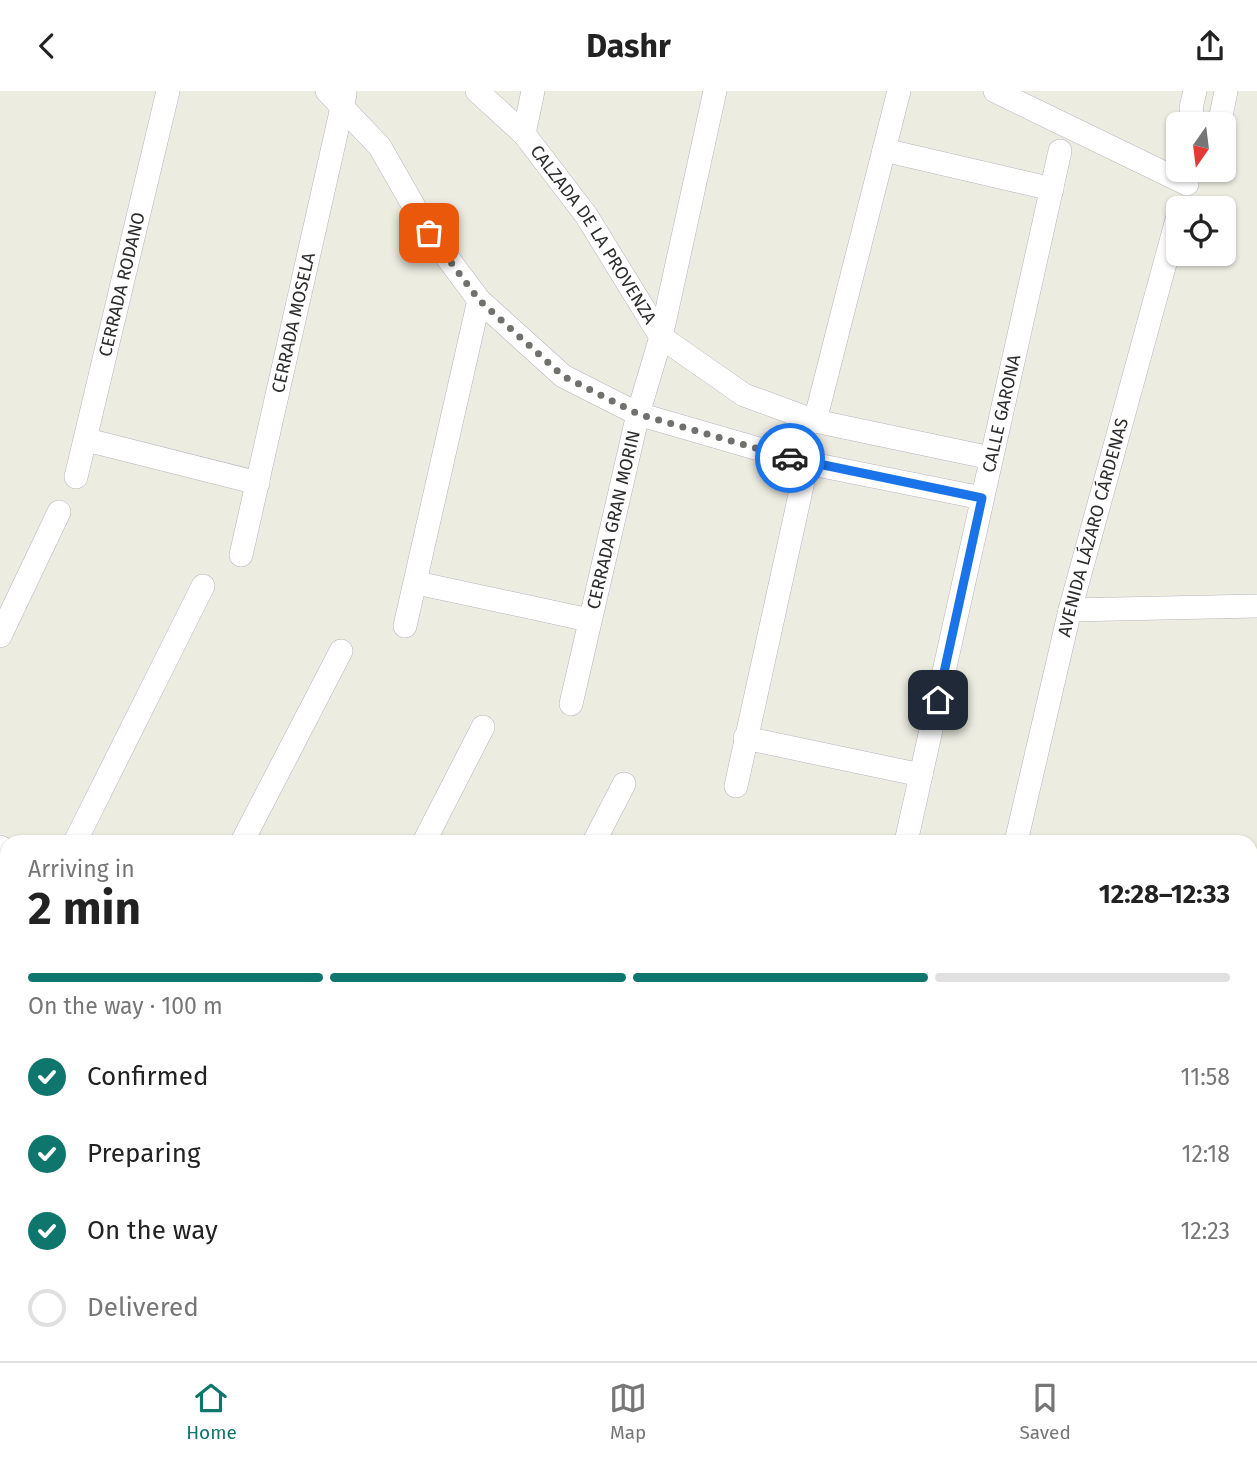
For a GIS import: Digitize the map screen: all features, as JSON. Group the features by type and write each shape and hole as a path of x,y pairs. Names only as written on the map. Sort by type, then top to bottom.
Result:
{"street":[{"name":"CERRADA RODANO","path":"76,477 87,440 168,91"},
{"name":"CALZADA DE LA PROVENZA","path":"477,91 524,134 586,215 661,337 744,395 815,421 991,458"},
{"path":"524,134 533,91"},
{"name":"CERRADA GRAN MORIN","path":"571,704 638,414 661,337 715,91"},
{"path":"815,421 899,91"},
{"path":"995,91 1166,167"},
{"path":"1192,112 1195,91"},
{"path":"1222,112 1226,91"},
{"path":"338,95 380,147 429,233 479,300 563,376 638,414 807,463 982,498"},
{"name":"CERRADA MOSELA","path":"242,555 338,95"},
{"path":"884,150 1052,189"},
{"name":"CALLE GARONA","path":"908,835 1060,151"},
{"name":"AVENIDA LÁZARO CÁRDENAS","path":"1018,835 1070,610 1166,260"},
{"path":"405,626 417,583 479,300"},
{"path":"87,440 258,483"},
{"path":"736,786 807,463"},
{"path":"0,636 59,512"},
{"path":"417,583 589,620"},
{"path":"78,835 203,586"},
{"path":"1070,610 1257,606"},
{"path":"246,835 341,651"},
{"path":"428,835 483,726"},
{"path":"745,738 921,775"},
{"path":"598,835 624,784"}],"way so far":[{"path":"429,233 479,300 563,376 638,414 790,458"}],"route":[{"path":"790,458 982,498 938,700"}]}
